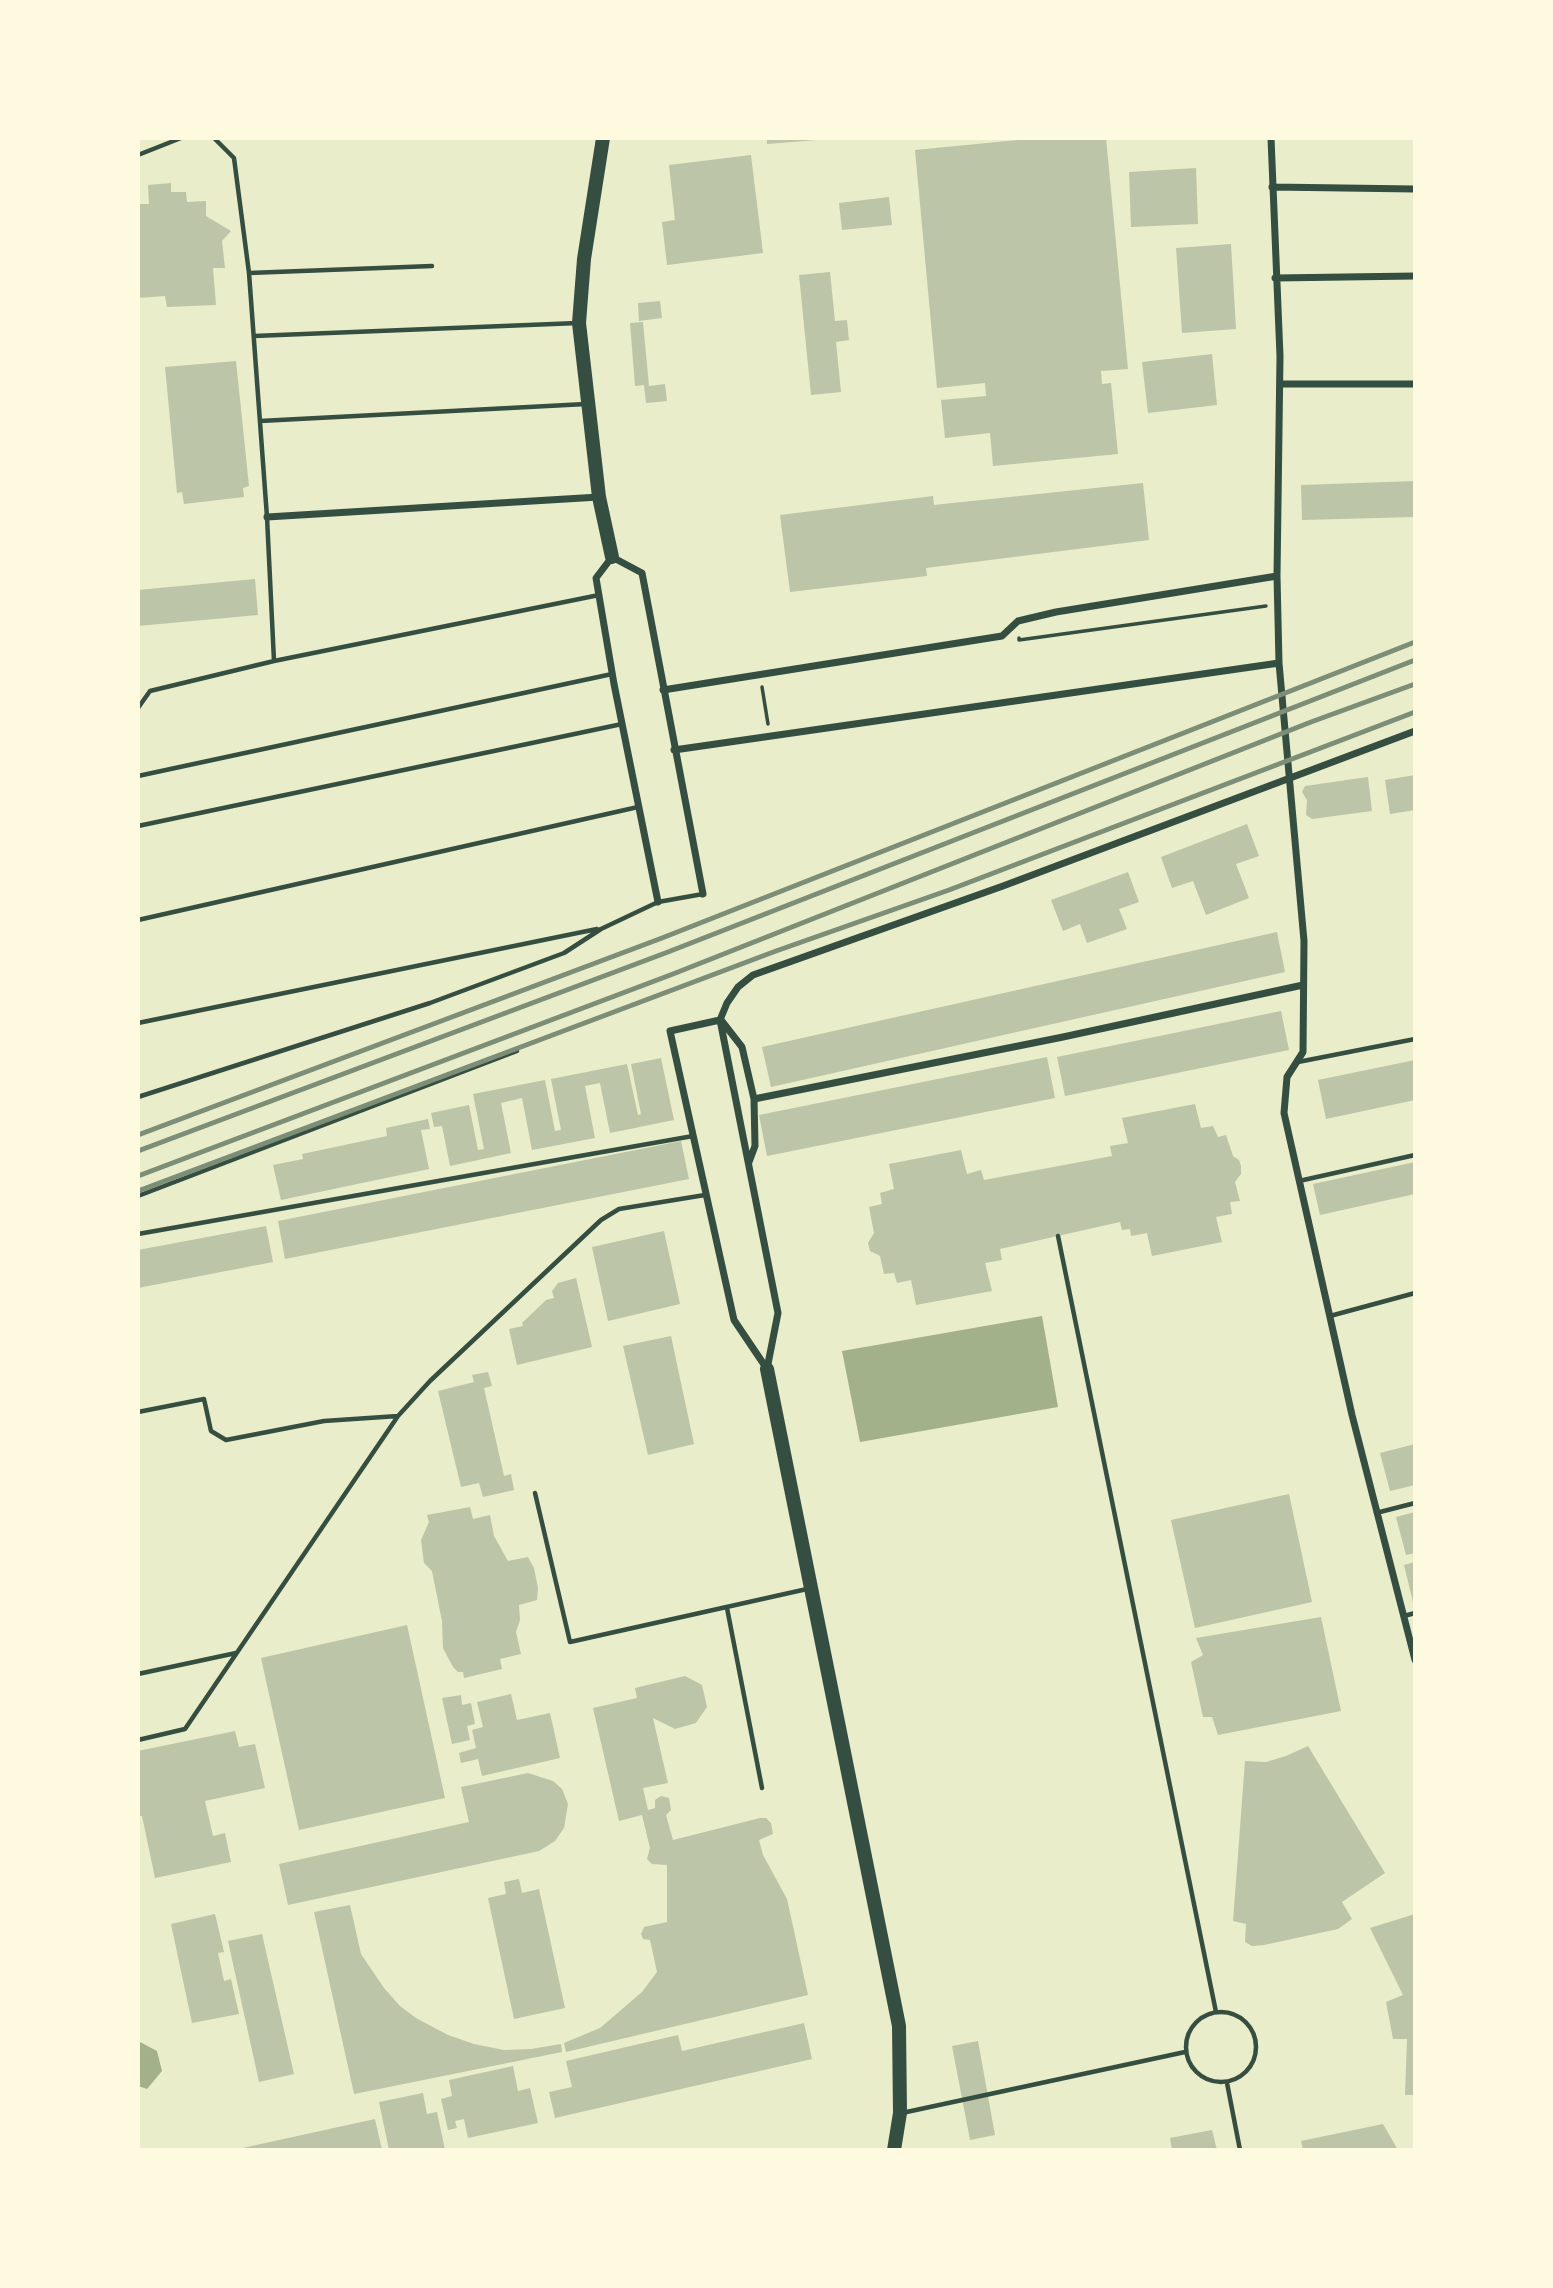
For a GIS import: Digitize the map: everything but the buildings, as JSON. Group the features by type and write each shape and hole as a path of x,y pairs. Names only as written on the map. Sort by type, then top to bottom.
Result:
{"main road":[{"path":"603,138 584,259 579,323 599,497 612,557"},
{"path":"767,1368 899,2026 900,2113 894,2150"}],"street":[{"path":"1271,138 1280,384 1277,576 1279,663 1304,941 1303,1052 1287,1077 1284,1113 1376,1513 1415,1660"},
{"path":"1272,187 1415,189"},
{"path":"1275,278 1415,276"},
{"path":"1280,384 1415,384"},
{"path":"267,517 599,497"},
{"path":"658,902 612,674 596,578 612,557 642,573 702,894"},
{"path":"663,690 1002,636 1018,621 1056,612 1277,576"},
{"path":"674,750 1279,663"},
{"path":"767,1368 778,1314 720,1020 738,987 753,975 1003,886 1415,731"},
{"path":"754,1099 1063,1037 1303,985"},
{"path":"720,1020 670,1031 734,1320 767,1368"},
{"path":"720,1020 742,1047 754,1099 755,1146 749,1162"}],"lane":[{"path":"138,155 181,138"},
{"path":"214,138 234,158 249,273 267,517 274,661"},
{"path":"249,273 432,266"},
{"path":"254,336 579,323"},
{"path":"260,421 587,404"},
{"path":"138,708 150,691 274,661 599,595"},
{"path":"138,776 612,674"},
{"path":"138,826 622,724"},
{"path":"138,920 639,807"},
{"path":"138,1097 430,1003 565,953 601,929 658,902 702,894"},
{"path":"138,1023 601,929"},
{"path":"1297,1062 1415,1040"},
{"path":"138,1196 517,1051"},
{"path":"138,1234 693,1136"},
{"path":"1299,1181 1415,1155"},
{"path":"138,1740 185,1729 398,1416 430,1381 601,1220 619,1209 705,1195"},
{"path":"1058,1236 1216,2012"},
{"path":"1331,1316 1415,1293"},
{"path":"138,1412 204,1399 211,1431 226,1440 324,1421 398,1416"},
{"path":"535,1493 570,1642 811,1588"},
{"path":"1376,1513 1415,1503"},
{"path":"727,1608 762,1788"},
{"path":"1404,1616 1415,1613"},
{"path":"138,1674 236,1653"},
{"path":"1216,2012 1227,2012 1246,2022 1253,2031 1256,2042 1256,2053 1246,2072 1227,2082 1215,2082 1195,2073 1185,2052 1189,2031 1205,2015 1216,2012"},
{"path":"900,2113 1185,2052"},
{"path":"1227,2082 1240,2150"}],"path":[{"path":"1019,640 1278,604"},
{"path":"760,674 771,736"}],"shaded area":[{"path":"1042,1316 1058,1407 860,1442 842,1351"},
{"path":"140,2042 157,2051 162,2071 147,2089 138,2086"}],"railway":[{"path":"138,1135 662,938 1415,642"},
{"path":"138,1151 668,952 1415,660"},
{"path":"138,1176 673,974 1311,722 1415,684"},
{"path":"138,1191 776,951 949,890 1415,712"}]}
